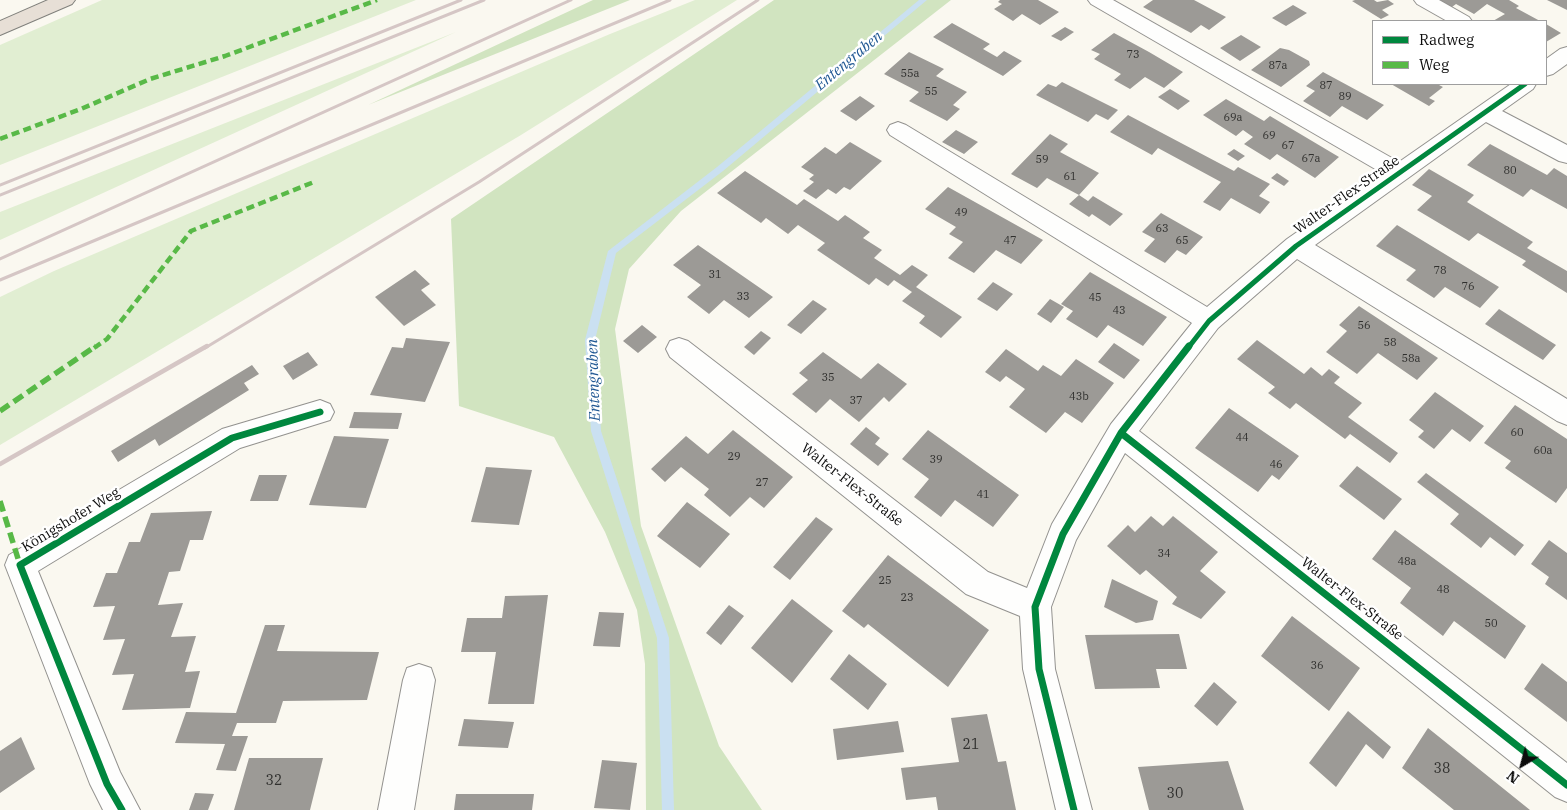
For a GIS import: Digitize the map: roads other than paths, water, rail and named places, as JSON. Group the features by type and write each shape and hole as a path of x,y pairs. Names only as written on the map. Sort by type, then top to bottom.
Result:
{"highway":[{"path":"0,29 65,0"}],"street":[{"name":"Walter-Flex-Straße","path":"1098,0 1400,173"},
{"path":"1424,0 1460,20"},
{"name":"Walter-Flex-Straße","path":"1547,68 1567,54"},
{"name":"Walter-Flex-Straße","path":"1074,810 1039,670 1035,607 1063,534 1120,433 1209,321 1296,246 1523,85"},
{"path":"1486,112 1567,155"},
{"path":"898,130 1209,321"},
{"name":"Walter-Flex-Straße","path":"1296,246 1567,413"},
{"name":"Walter-Flex-Straße","path":"679,349 977,583 1035,607"},
{"name":"Königshofer Weg","path":"122,810 107,784 20,565 232,438 320,412"},
{"name":"Walter-Flex-Straße","path":"1120,433 1567,785"},
{"path":"396,810 419,680"}],"waterway":[{"name":"Entengraben","path":"668,810 663,638 596,431 590,340 612,251 720,169 923,0"}],"railway":[{"path":"0,185 461,0"},
{"path":"0,195 484,0"},
{"path":"0,259 571,0"},
{"path":"0,280 670,0"},
{"path":"205,348 479,182 758,0"},
{"path":"0,464 207,346"}]}
